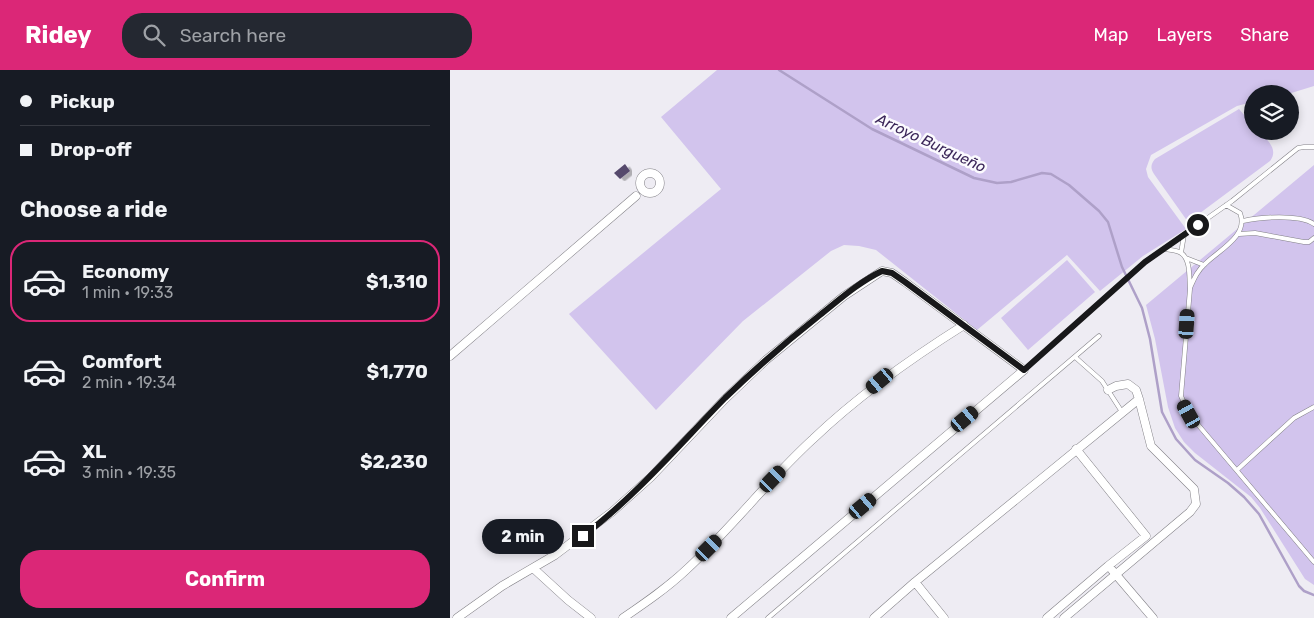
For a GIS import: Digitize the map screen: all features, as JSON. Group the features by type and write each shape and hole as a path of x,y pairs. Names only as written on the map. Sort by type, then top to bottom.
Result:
{"street":[{"path":"450,356 636,196 642,178 647,174 654,174 659,178 660,187 655,192 636,196"},
{"path":"641,184 643,190 649,193"},
{"path":"457,618 502,586 574,542 612,512 651,477 725,399 766,360 844,296 875,274 882,271 892,273 1024,370 731,618"},
{"path":"623,618 685,572 800,451 830,423 900,367 964,326"},
{"path":"1064,618 1190,512 1197,500 1194,489 1151,446 1136,390 1128,384 1116,386 1108,390"},
{"path":"874,618 915,582 1139,398"},
{"path":"1047,618 1146,536 1076,450"},
{"path":"1108,566 1153,618"},
{"path":"533,568 591,618"},
{"path":"915,582 944,618"}],"lane":[{"path":"1024,370 1145,262 1226,205 1298,148 1314,148"},
{"path":"1190,289 1195,275 1239,234 1243,221 1240,213 1226,205"},
{"path":"1243,221 1265,217 1306,220 1314,224"},
{"path":"1239,234 1255,233 1304,242 1309,242 1314,238"},
{"path":"1181,253 1184,235"},
{"path":"1165,249 1181,253 1186,258 1204,265"},
{"path":"1186,258 1190,289 1181,396 1189,414 1314,562"},
{"path":"768,618 1099,336"},
{"path":"1075,357 1102,381 1122,412"},
{"path":"1237,470 1294,418 1314,407"}],"shaded area":[{"path":"717,70 1314,70 1314,86 1299,91 1299,85 1244,85 1244,104 1237,106 1151,155 1146,169 1148,177 1186,229 1143,256 1100,291 1067,255 977,330 876,250 844,245 831,251 743,321 656,410 569,314 721,189 661,117"},
{"path":"1239,109 1244,115 1244,140 1267,140 1273,149 1270,161 1188,222 1154,174 1152,168 1155,159"},
{"path":"1314,165 1314,585 1305,579 1251,497 1195,453 1184,442 1175,428 1168,407 1155,339 1146,305"},
{"path":"1067,260 1095,292 1028,350 1001,318"}],"building":[{"path":"625,164 630,171 620,179 614,173"}],"waterway":[{"name":"Arroyo Burgueño","path":"779,70 872,129 974,178 997,183 1011,182 1042,173 1051,174 1069,185 1099,211 1108,222 1122,267 1142,308 1150,339 1162,412 1176,439 1195,460 1228,483 1244,497 1259,514 1299,586 1304,591 1314,595"}],"route":[{"path":"583,536 628,499 651,477 725,399 766,360 844,296 875,274 882,271 892,273 1024,370 1145,262 1198,225"}]}
